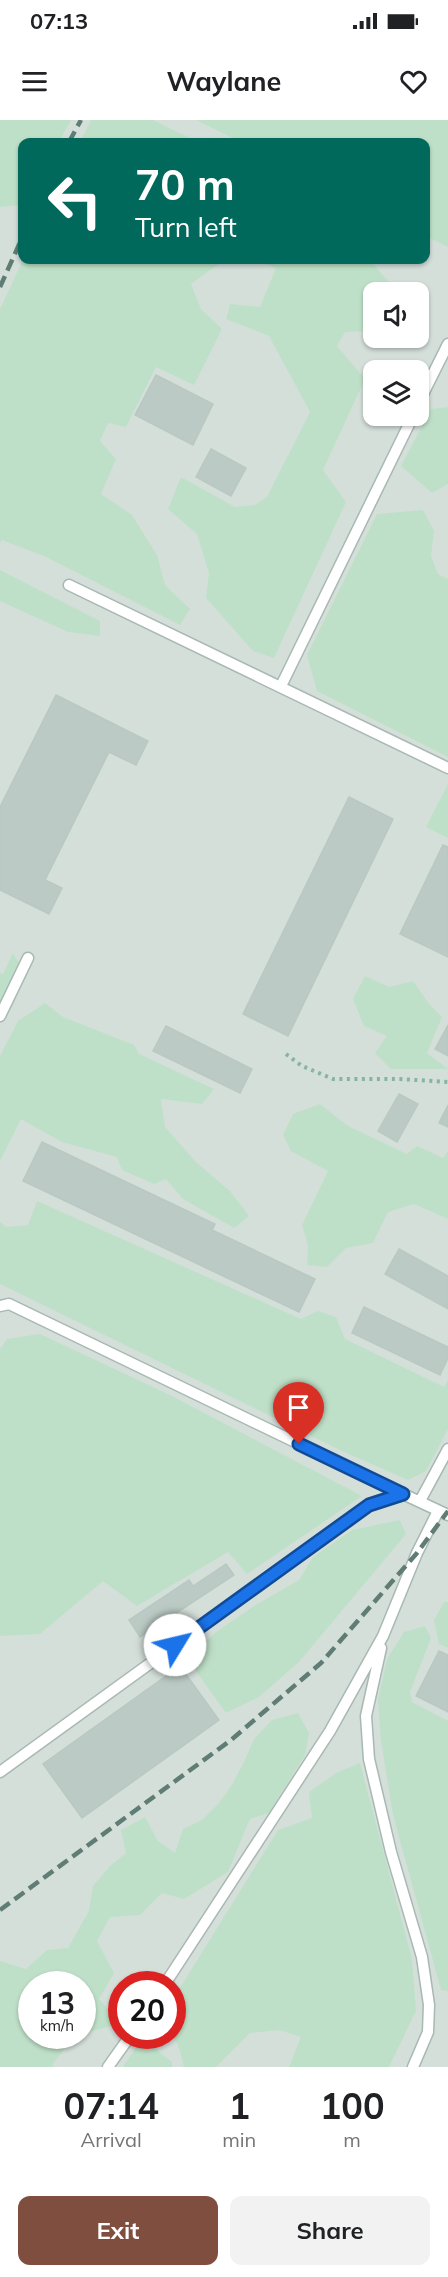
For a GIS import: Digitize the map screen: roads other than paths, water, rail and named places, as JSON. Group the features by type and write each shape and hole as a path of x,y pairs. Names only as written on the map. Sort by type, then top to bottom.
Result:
{"lane":[{"path":"429,382 448,344"},
{"path":"281,686 408,426"},
{"path":"69,585 448,768"},
{"path":"0,1016 28,958"},
{"path":"0,1306 9,1304 443,1513 417,1553 383,1636 330,1731 173,1971"},
{"path":"420,1501 448,1449"},
{"path":"0,1772 369,1505 403,1494"},
{"path":"383,1636 366,1716 369,1759 391,1852 422,1957 429,2005 428,2032 413,2067"},
{"path":"108,2067 121,2049"}],"railway":[{"path":"71,138 81,120"},
{"path":"0,287 18,247"},
{"path":"0,1910 231,1740 321,1663 417,1553 448,1511"}]}
